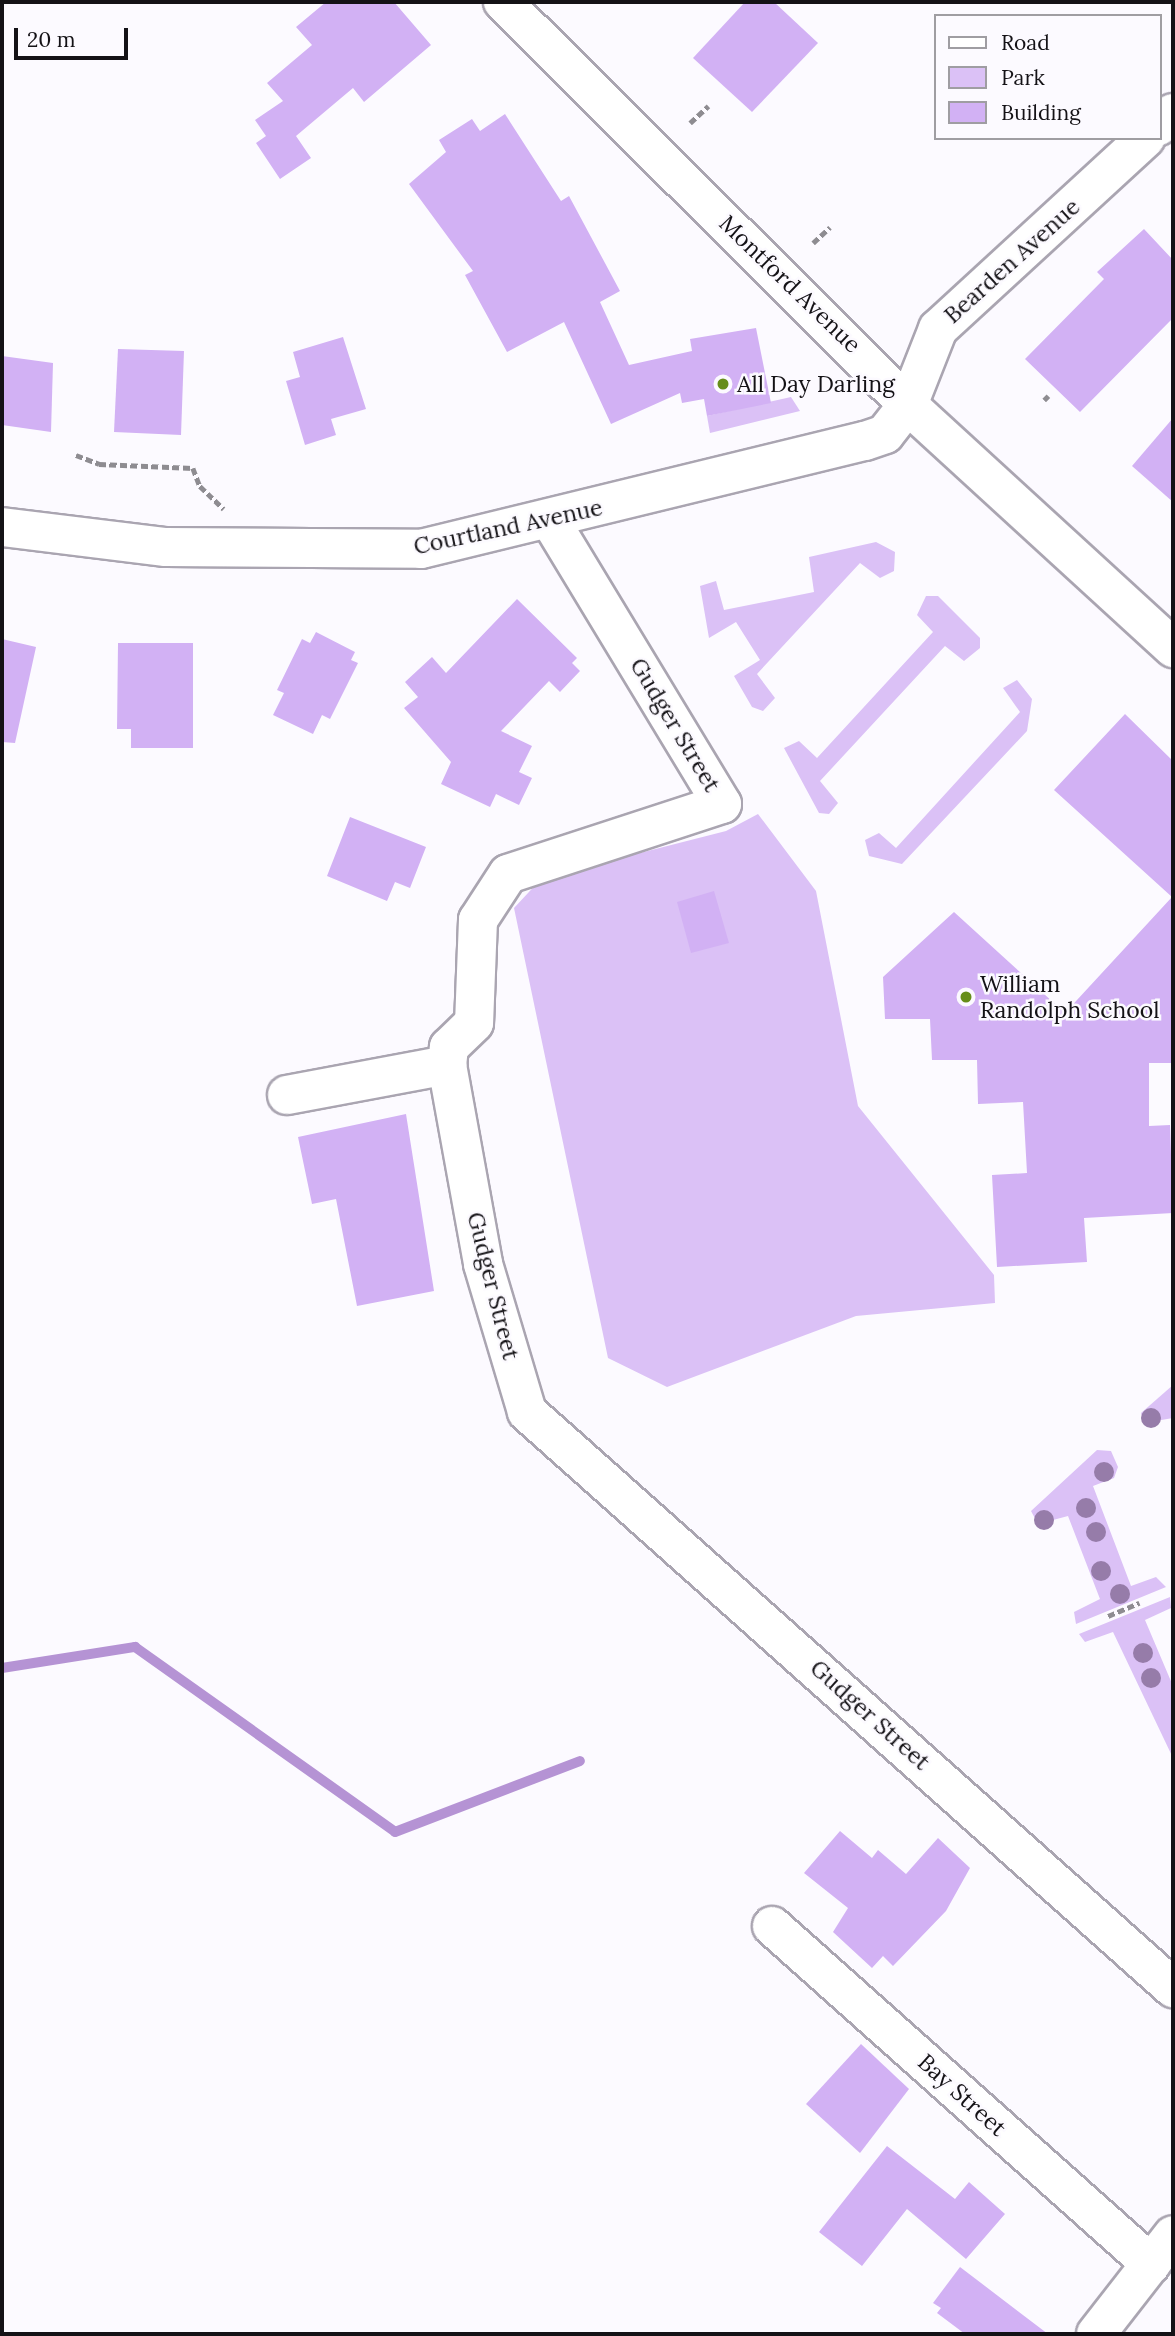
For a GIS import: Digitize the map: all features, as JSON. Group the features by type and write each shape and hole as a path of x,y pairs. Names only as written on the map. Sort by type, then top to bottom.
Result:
{"street":[{"name":"Montford Avenue","path":"503,2 908,405 1173,648"},
{"name":"Bearden Avenue","path":"908,405 938,329 1144,140"},
{"name":"Courtland Avenue","path":"2,527 166,547 421,549 550,520 866,441 885,434 908,405"},
{"name":"Gudger Street","path":"550,520 722,804 508,874 478,920 474,1023 449,1047 447,1065 483,1264 527,1412 1173,1988"},
{"path":"287,1094 447,1065"},
{"name":"Bay Street","path":"772,1926 1162,2249"},
{"path":"1096,2334 1162,2249"}],"path":[{"path":"691,123 708,106"},
{"path":"813,243 830,227"},
{"path":"76,455 99,464 193,468 228,521"},
{"path":"1108,1616 1139,1603"}],"green space":[{"path":"791,397 800,411 710,433 707,416"},
{"path":"876,542 895,552 894,571 880,578 860,563 757,674 775,698 763,711 752,707 734,676 760,660 736,622 709,638 700,586 716,581 724,610 814,592 809,557"},
{"path":"926,596 938,596 980,638 980,648 964,661 945,646 820,781 838,803 829,814 819,813 784,748 799,741 817,758 933,632 917,615"},
{"path":"1017,680 1032,699 1027,731 902,864 869,856 865,840 879,833 896,848 1020,712 1003,688"},
{"path":"758,814 816,891 858,1106 994,1275 995,1303 856,1316 667,1387 608,1358 514,908 542,878 726,831"},
{"path":"1173,1385 1173,1418 1144,1423 1141,1413"},
{"path":"1097,1450 1111,1451 1118,1467 1114,1478 1093,1486 1131,1586 1156,1577 1166,1587 1076,1624 1074,1612 1100,1599 1068,1516 1038,1524 1031,1511"},
{"path":"1170,1597 1171,1608 1145,1620 1173,1686 1173,1758 1113,1632 1085,1642 1079,1634"}],"building":[{"path":"326,2 394,2 431,45 364,102 353,88 296,136 311,158 280,179 256,143 266,136 255,120 283,101 267,83 312,45 296,27"},
{"path":"745,2 774,2 818,43 752,112 693,58"},
{"path":"505,114 561,201 569,196 620,291 600,302 629,365 692,351 690,339 756,328 771,403 707,416 704,399 682,403 680,393 611,424 564,322 507,352 465,275 473,271 409,184 446,152 439,140 472,119 480,131"},
{"path":"1144,229 1173,260 1173,318 1080,412 1025,359 1104,279 1097,272"},
{"path":"343,337 366,409 331,419 336,435 305,445 286,381 300,377 293,352"},
{"path":"118,349 184,351 181,435 114,432"},
{"path":"2,356 53,363 51,432 2,425"},
{"path":"1173,418 1173,502 1132,466"},
{"path":"517,599 577,658 572,663 580,671 560,692 549,681 501,731 532,746 519,772 532,778 519,805 496,794 490,807 441,784 451,762 404,708 418,697 405,682 432,657 446,673"},
{"path":"316,632 355,652 351,660 358,663 330,719 322,715 313,734 273,715 284,693 277,690 302,639 310,643"},
{"path":"2,639 36,647 15,743 2,742"},
{"path":"118,643 193,643 193,748 131,748 131,729 117,729"},
{"name":"William Randolph School","path":"1125,714 1173,761 1173,1063 1149,1063 1149,1126 1170,1125 1173,1213 1084,1218 1087,1262 997,1267 992,1175 1027,1173 1023,1102 978,1104 977,1060 932,1060 930,1019 885,1019 883,977 954,912 1065,1013 1172,897 1054,790"},
{"path":"350,817 426,847 410,888 395,882 387,901 327,876"},
{"path":"714,891 729,943 691,953 677,902"},
{"path":"406,1114 434,1291 357,1306 336,1199 312,1204 298,1137"},
{"path":"840,1831 872,1858 878,1850 906,1874 938,1838 970,1868 946,1911 893,1966 883,1956 872,1968 833,1932 848,1908 804,1873"},
{"path":"861,2044 909,2089 860,2153 806,2104"},
{"path":"887,2146 955,2199 969,2182 1005,2214 966,2259 907,2209 862,2266 819,2232"},
{"path":"960,2267 1048,2334 965,2334 937,2313 941,2308 933,2303"}],"waterway":[{"path":"2,1668 135,1647 395,1832 580,1761"}],"place":[{"name":"All Day Darling","path":"723,384"},
{"name":"William Randolph School","path":"966,997"}]}
